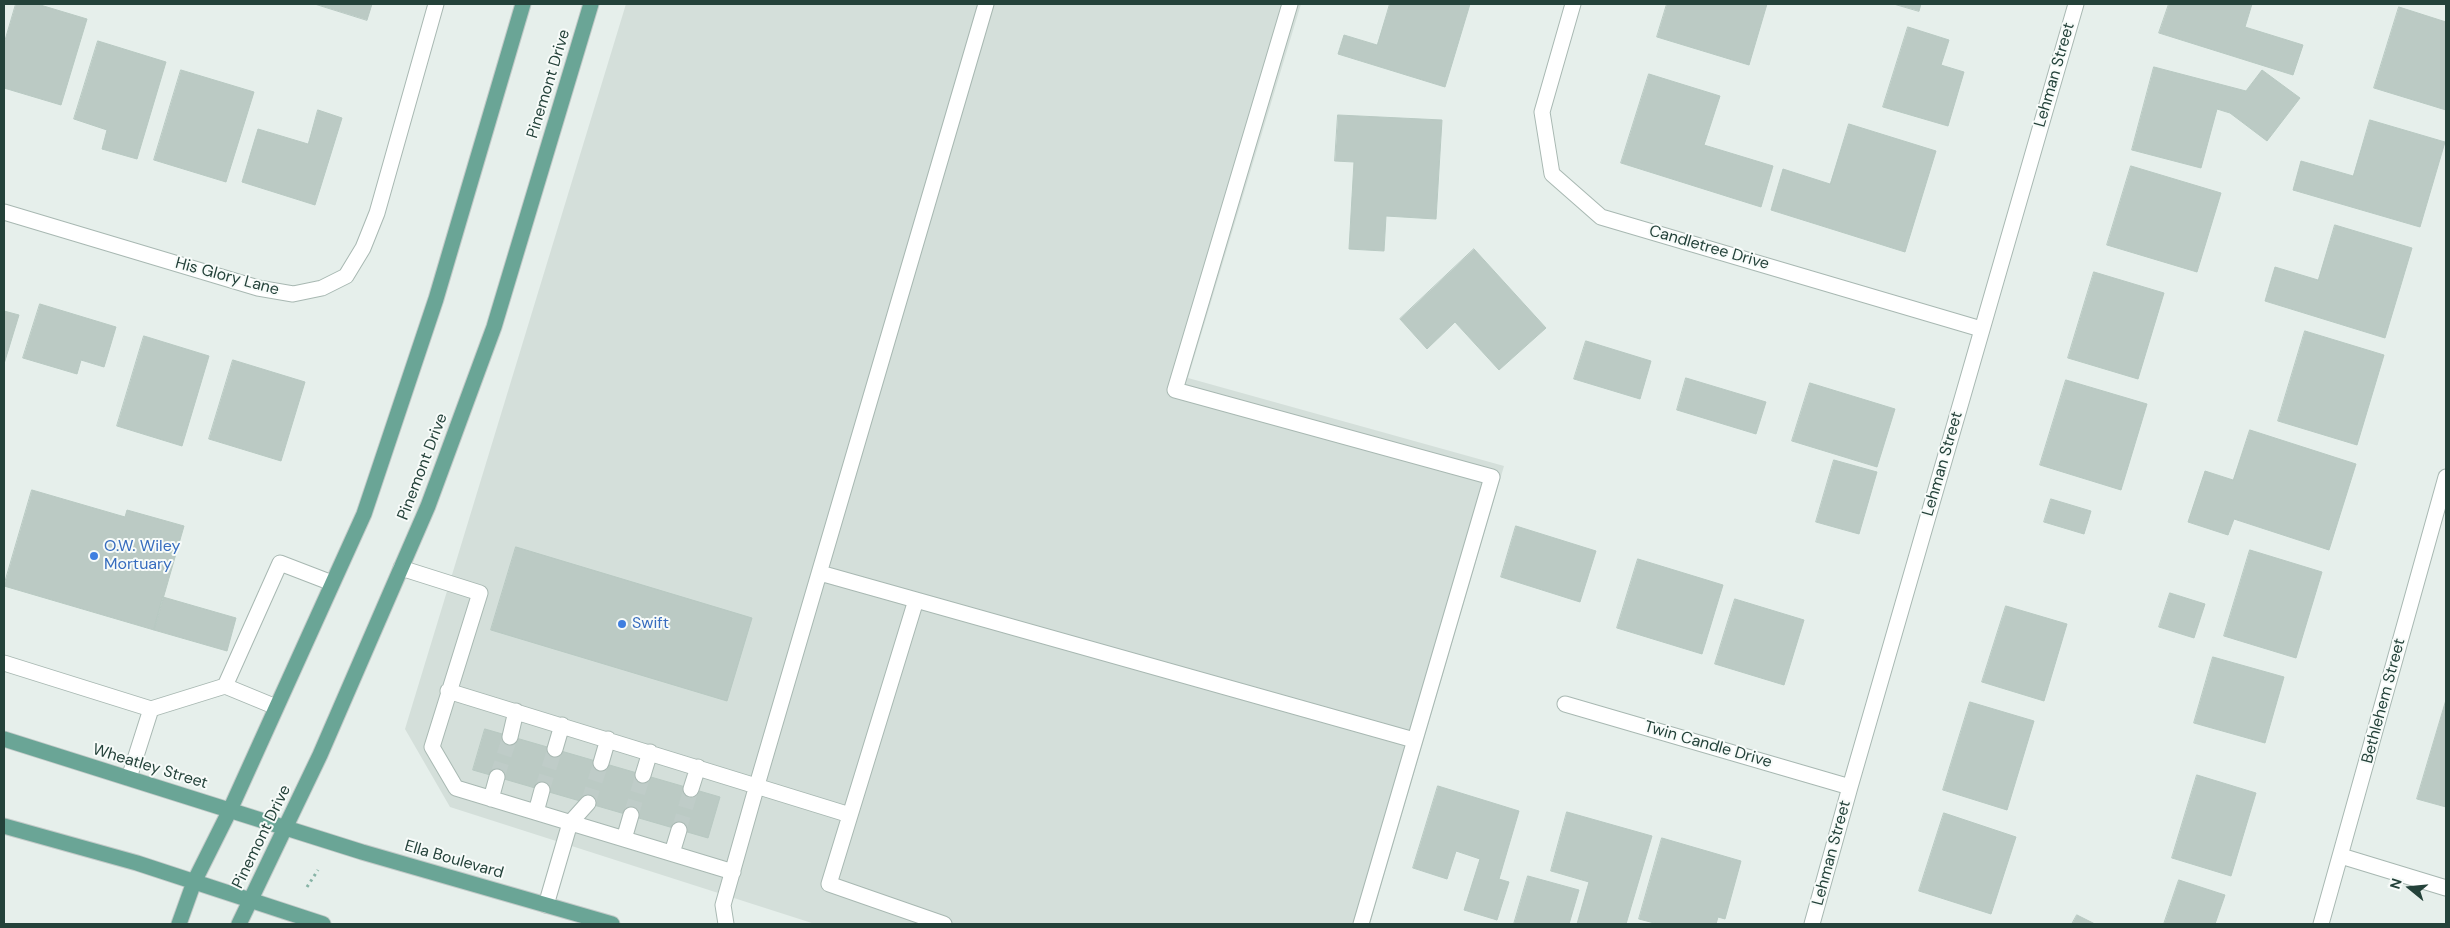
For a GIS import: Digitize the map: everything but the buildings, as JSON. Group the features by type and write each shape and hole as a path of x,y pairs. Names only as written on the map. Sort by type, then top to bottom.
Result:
{"main road":[{"path":"179,924 194,882 230,810 364,514 436,299 523,4"},
{"name":"Pinemont Drive","path":"239,924 287,828 428,506 494,327 591,4"},
{"name":"Wheatley Street","path":"4,739 287,828"},
{"path":"4,826 137,863 250,902 323,924"},
{"name":"Ella Boulevard","path":"287,828 362,852 612,924"}],"street":[{"name":"His Glory Lane","path":"4,212 258,288 293,294 322,288 346,276 363,248 378,213 436,4"},
{"path":"726,924 723,905 986,4"},
{"path":"1290,4 1175,390 1492,477 1361,924"},
{"name":"Candletree Drive","path":"1573,4 1542,112 1552,174 1601,216 1981,329"},
{"name":"Lehman Street","path":"1812,924 1981,329 2076,4"},
{"name":"Bethlehem Street","path":"2321,924 2446,477"},
{"path":"225,686 280,563 332,584"},
{"path":"400,568 480,593 448,690 432,747 456,788 733,872"},
{"path":"820,573 1414,740"},
{"path":"916,600 829,884 944,924"},
{"path":"4,663 151,709 225,686 276,707"},
{"path":"448,690 850,814"},
{"name":"Twin Candle Drive","path":"1565,704 1850,786"},
{"path":"129,778 151,709"},
{"path":"510,737 516,711"},
{"path":"555,749 562,725"},
{"path":"601,763 608,739"},
{"path":"643,775 650,752"},
{"path":"691,789 698,767"},
{"path":"491,799 497,777"},
{"path":"536,812 542,790"},
{"path":"546,905 570,823 588,803"},
{"path":"624,839 630,815"},
{"path":"672,853 680,830"},
{"path":"2341,856 2446,888"}],"path":[{"path":"307,887 318,870"}],"shaded area":[{"path":"626,4 1301,4 1188,378 1504,466 1370,924 815,924 450,807 405,729"}],"tunnel":[{"path":"497,777 510,737"},
{"path":"542,790 555,749"},
{"path":"588,803 601,763"},
{"path":"631,815 643,775"},
{"path":"679,830 691,789"}],"place":[{"name":"O.W. Wiley Mortuary","path":"94,556"},
{"name":"Swift","path":"622,624"}]}
